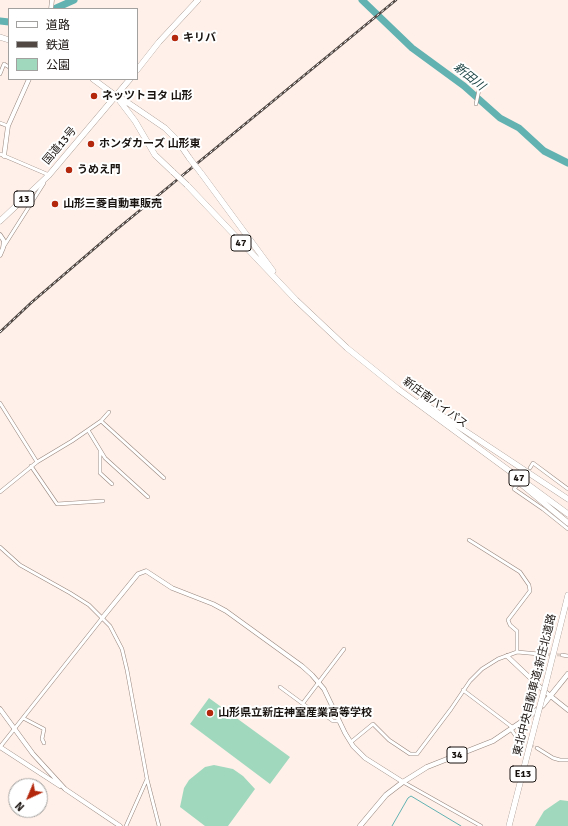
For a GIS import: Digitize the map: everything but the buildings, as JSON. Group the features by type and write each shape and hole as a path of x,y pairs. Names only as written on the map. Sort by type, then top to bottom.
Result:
{"highway":[{"path":"138,69 164,36 198,0"},
{"name":"47","path":"94,80 165,128 177,140 266,262 297,300"},
{"name":"国道13号","path":"0,221 48,176 129,80"},
{"name":"47","path":"116,96 135,121 155,154 187,185 297,300"},
{"name":"新庄南バイパス","path":"297,300 348,346 399,388 568,514"},
{"path":"399,388 568,499"},
{"path":"399,388 449,430 512,476 568,524"},
{"name":"東北中央自動車道;新庄北道路","path":"509,826 568,597"}],"main road":[{"name":"34","path":"360,826 386,795 403,782 427,767 493,741 527,718 543,705 568,674"}],"street":[{"path":"0,74 4,64 8,66"},
{"path":"0,255 48,176 2,155 8,126 29,80"},
{"path":"476,104 479,90"},
{"path":"0,123 8,126"},
{"path":"0,235 4,241 3,248"},
{"path":"0,403 38,462"},
{"path":"0,492 32,466 101,421 109,412"},
{"path":"101,421 164,478"},
{"path":"88,430 105,458 148,497"},
{"path":"100,451 100,473 112,484"},
{"path":"530,468 533,463 568,489"},
{"path":"32,466 57,504 103,501"},
{"path":"518,483 514,489 544,509 568,529"},
{"path":"469,540 520,572 529,585 530,591 508,620 510,625 517,631 516,652"},
{"path":"0,547 20,566 89,605 103,617 110,626 122,649 147,779 159,826"},
{"path":"120,826 0,747 138,574 146,571 172,588 213,604 226,611 302,666 324,689 351,742 365,758 403,782 481,826"},
{"path":"302,703 344,649"},
{"path":"351,742 373,724 389,740 410,754 417,754 451,709 463,690 482,669 495,661 516,652 539,654"},
{"path":"507,656 568,710"},
{"path":"562,656 568,656"},
{"path":"280,687 314,712 318,710 333,721 339,721"},
{"path":"463,690 512,728 517,738 523,742"},
{"path":"0,709 33,754 65,789"},
{"path":"23,718 44,729 42,739 44,743"},
{"path":"537,748 560,760 568,760"},
{"path":"126,826 147,779"}],"green space":[{"path":"209,698 290,757 270,784 190,724"},
{"path":"214,765 233,769 243,776 255,789 228,826 205,826 180,807 184,788 189,780 205,767"},
{"path":"560,800 568,801 568,826 535,826 544,811"}],"waterway":[{"name":"新田川","path":"56,8 74,0"},
{"name":"新田川","path":"362,0 412,48 464,86 500,118 519,128 544,151 568,163"},
{"name":"新田川","path":"0,21 8,22"},
{"path":"392,826 408,798 411,796 461,826"}],"tunnel":[{"path":"539,654 562,655"},
{"path":"523,741 537,748"}],"railway":[{"path":"0,332 32,302 116,230 396,0"}],"place":[{"name":"キリバ","path":"175,38"},
{"name":"ネッツトヨタ 山形","path":"94,96"},
{"name":"ホンダカーズ 山形東","path":"91,144"},
{"name":"うめえ門","path":"69,170"},
{"name":"山形三菱自動車販売","path":"55,204"},
{"name":"山形県立新庄神室産業高等学校","path":"210,713"}]}
